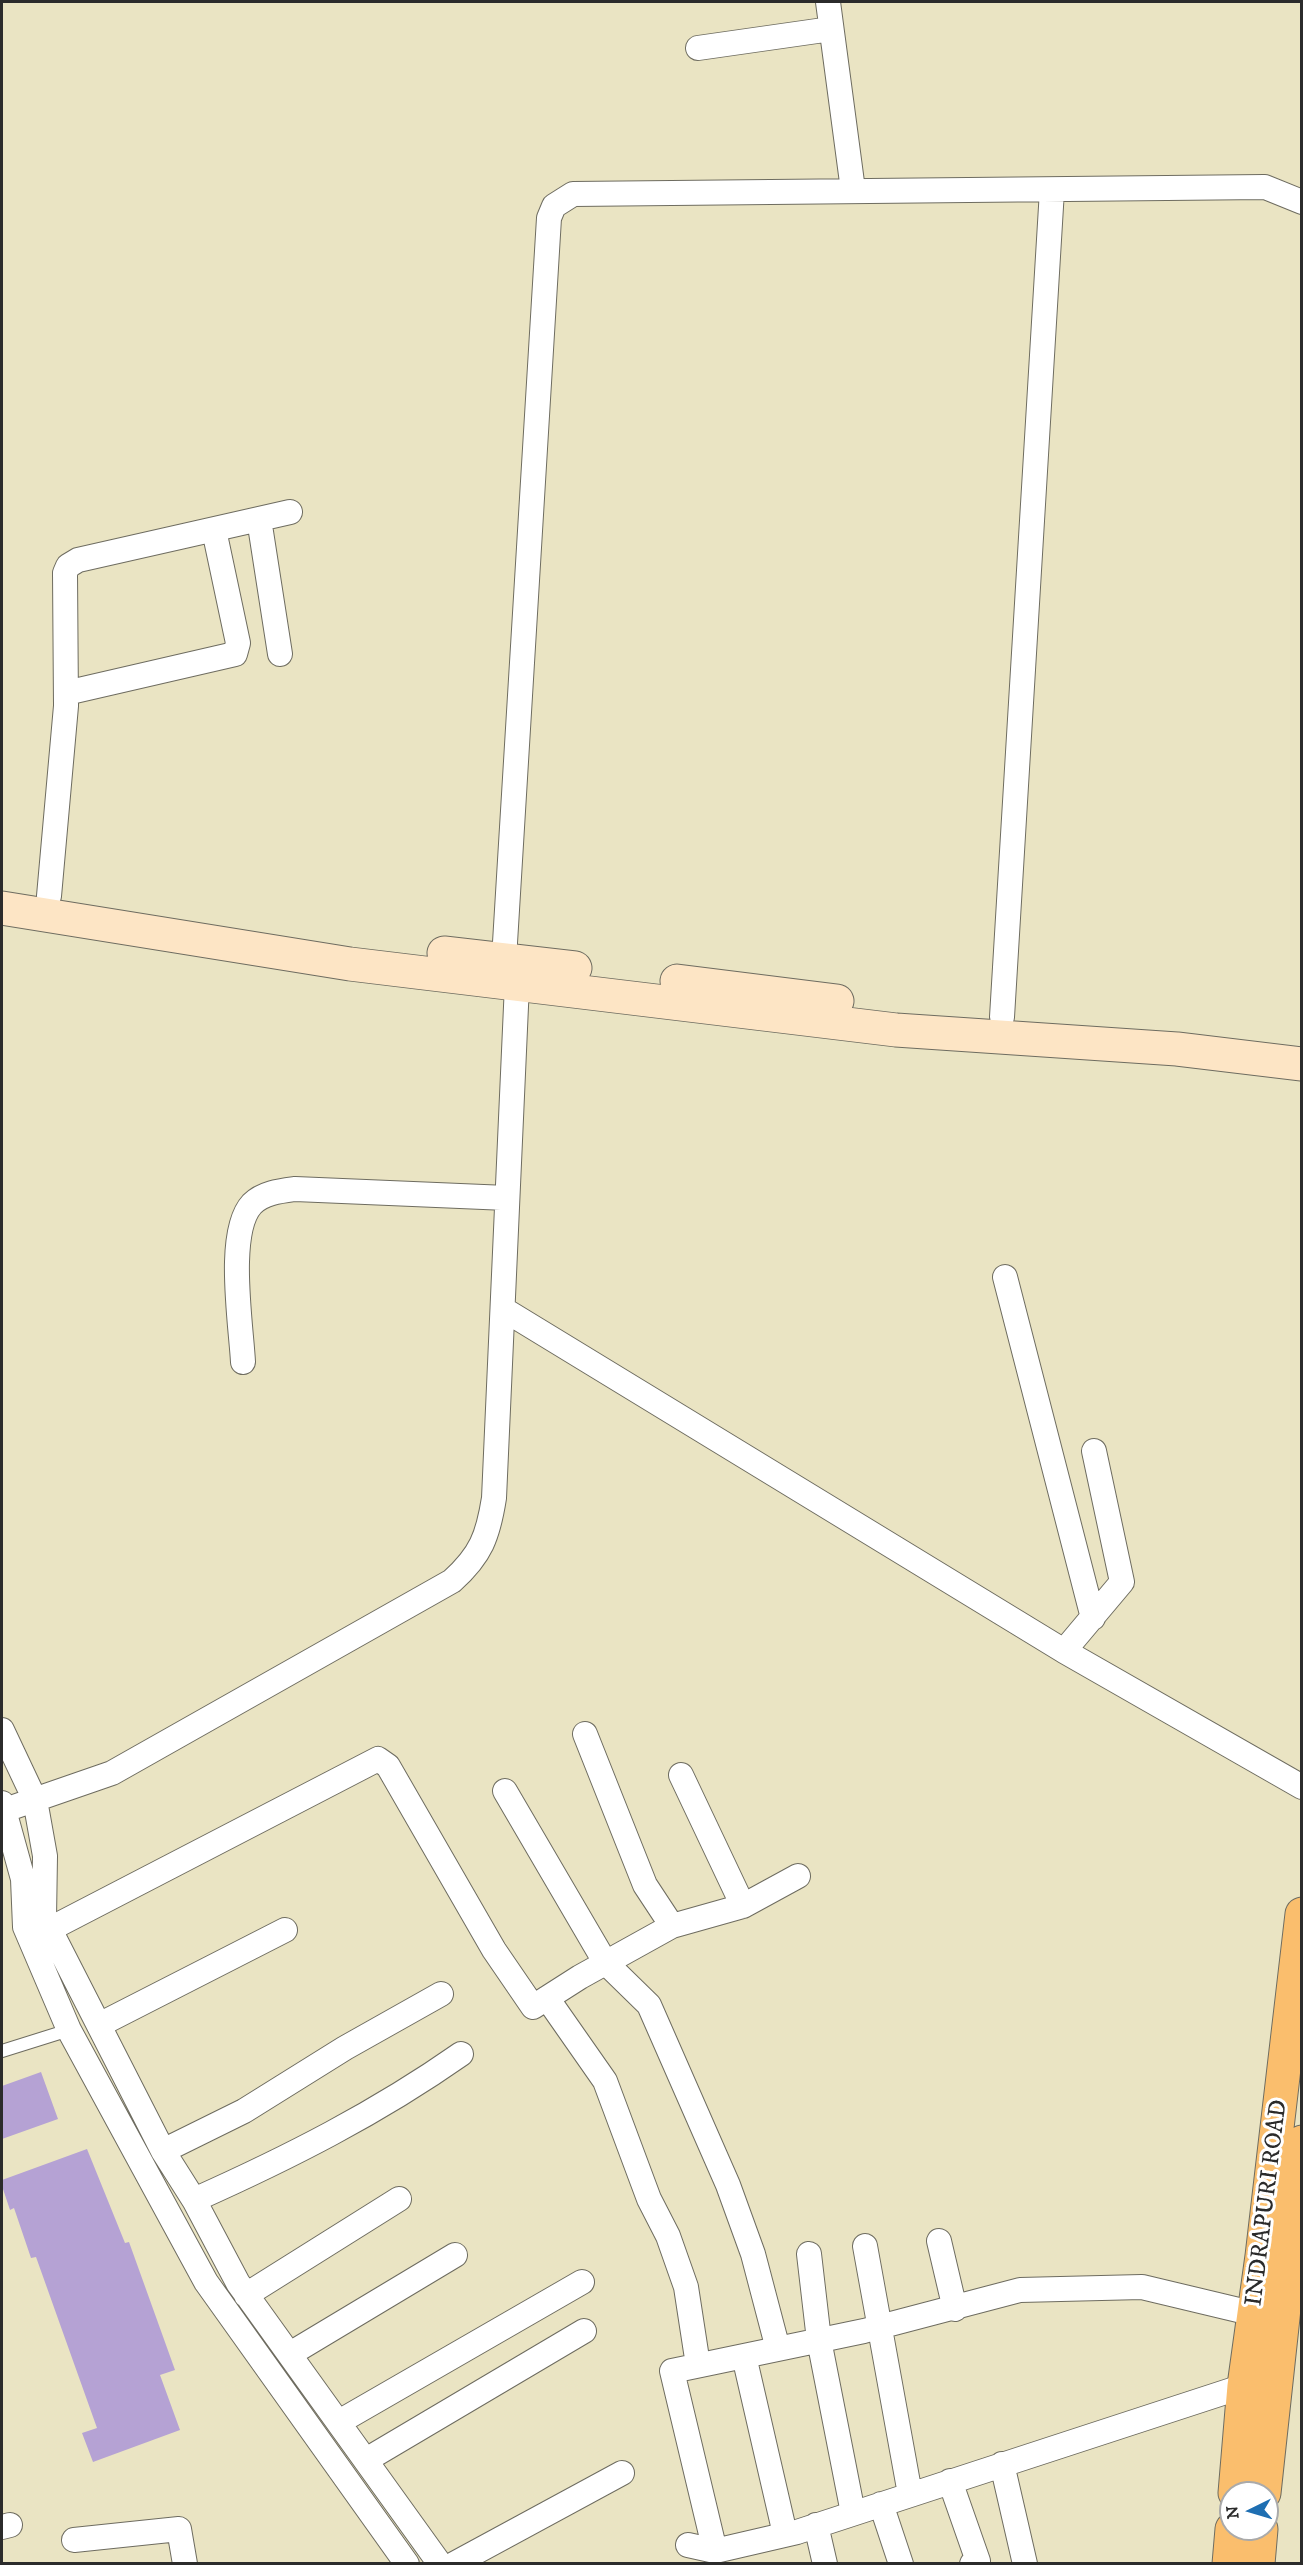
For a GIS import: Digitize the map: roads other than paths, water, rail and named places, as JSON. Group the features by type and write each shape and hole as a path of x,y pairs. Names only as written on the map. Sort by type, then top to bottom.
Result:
{"main road":[{"name":"INDRAPURI ROAD","path":"1236,2481 1244,2386 1255,2314 1302,1914"},
{"name":"INDRAPURI ROAD","path":"1265,2481 1302,2142"},
{"path":"1229,2564 1231,2541"},
{"path":"1258,2564 1260,2541"}],"street":[{"path":"828,2 853,190"},
{"path":"698,48 831,28"},
{"path":"407,2564 206,2282 69,2030 25,1928 23,1880 3,1807 35,1800 112,1773 452,1581 470,1565 483,1544 494,1498 507,1198 511,972 549,218 554,206 573,194 1264,187 1302,202"},
{"path":"1002,1017 1052,190"},
{"path":"49,896 66,693 65,573 68,566 78,560 290,512"},
{"path":"259,519 280,654"},
{"path":"66,693 235,654 238,643 214,530"},
{"path":"2,888 49,896 215,933"},
{"path":"2,908 215,933 332,940 511,972 916,1033 1177,1049 1302,1064"},
{"path":"511,972 774,992 893,1010 1164,1029 1302,1043"},
{"path":"243,1362 237,1246 240,1222 253,1203 273,1192 295,1189 507,1198"},
{"path":"1005,1278 1093,1618"},
{"path":"502,1309 1064,1651 1302,1787"},
{"path":"1064,1651 1122,1582 1094,1451"},
{"path":"2,1730 35,1800 45,1856 43,1907 50,1929 163,2151 194,2200 246,2295 440,2564"},
{"path":"585,1734 645,1885 672,1926"},
{"path":"50,1929 378,1760 388,1766 494,1950 533,2007 605,1962 672,1926 743,1906 798,1876"},
{"path":"681,1775 743,1906"},
{"path":"505,1791 605,1962 649,2005 728,2185 753,2254 778,2349"},
{"path":"99,2025 285,1930"},
{"path":"163,2151 244,2111 345,2048 441,1994"},
{"path":"547,1998 605,2081 649,2199 668,2236 686,2287 698,2365"},
{"path":"194,2200 276,2163 345,2127 414,2087 461,2054"},
{"path":"246,2295 399,2199"},
{"path":"939,2241 955,2309"},
{"path":"865,2246 910,2494"},
{"path":"809,2254 819,2340 853,2513"},
{"path":"290,2354 455,2255"},
{"path":"339,2422 582,2282"},
{"path":"715,2551 672,2371 881,2327 1020,2290 1142,2287 1255,2314"},
{"path":"366,2460 584,2331"},
{"path":"744,2356 785,2535"},
{"path":"688,2545 744,2554 785,2535 1244,2386"},
{"path":"1002,2464 1025,2564"},
{"path":"454,2564 622,2473"},
{"path":"951,2481 978,2561 972,2564"},
{"path":"881,2504 901,2564"},
{"path":"816,2525 825,2564"},
{"path":"74,2540 179,2529 186,2564"}],"lane":[{"path":"2,2051 69,2030"}]}
